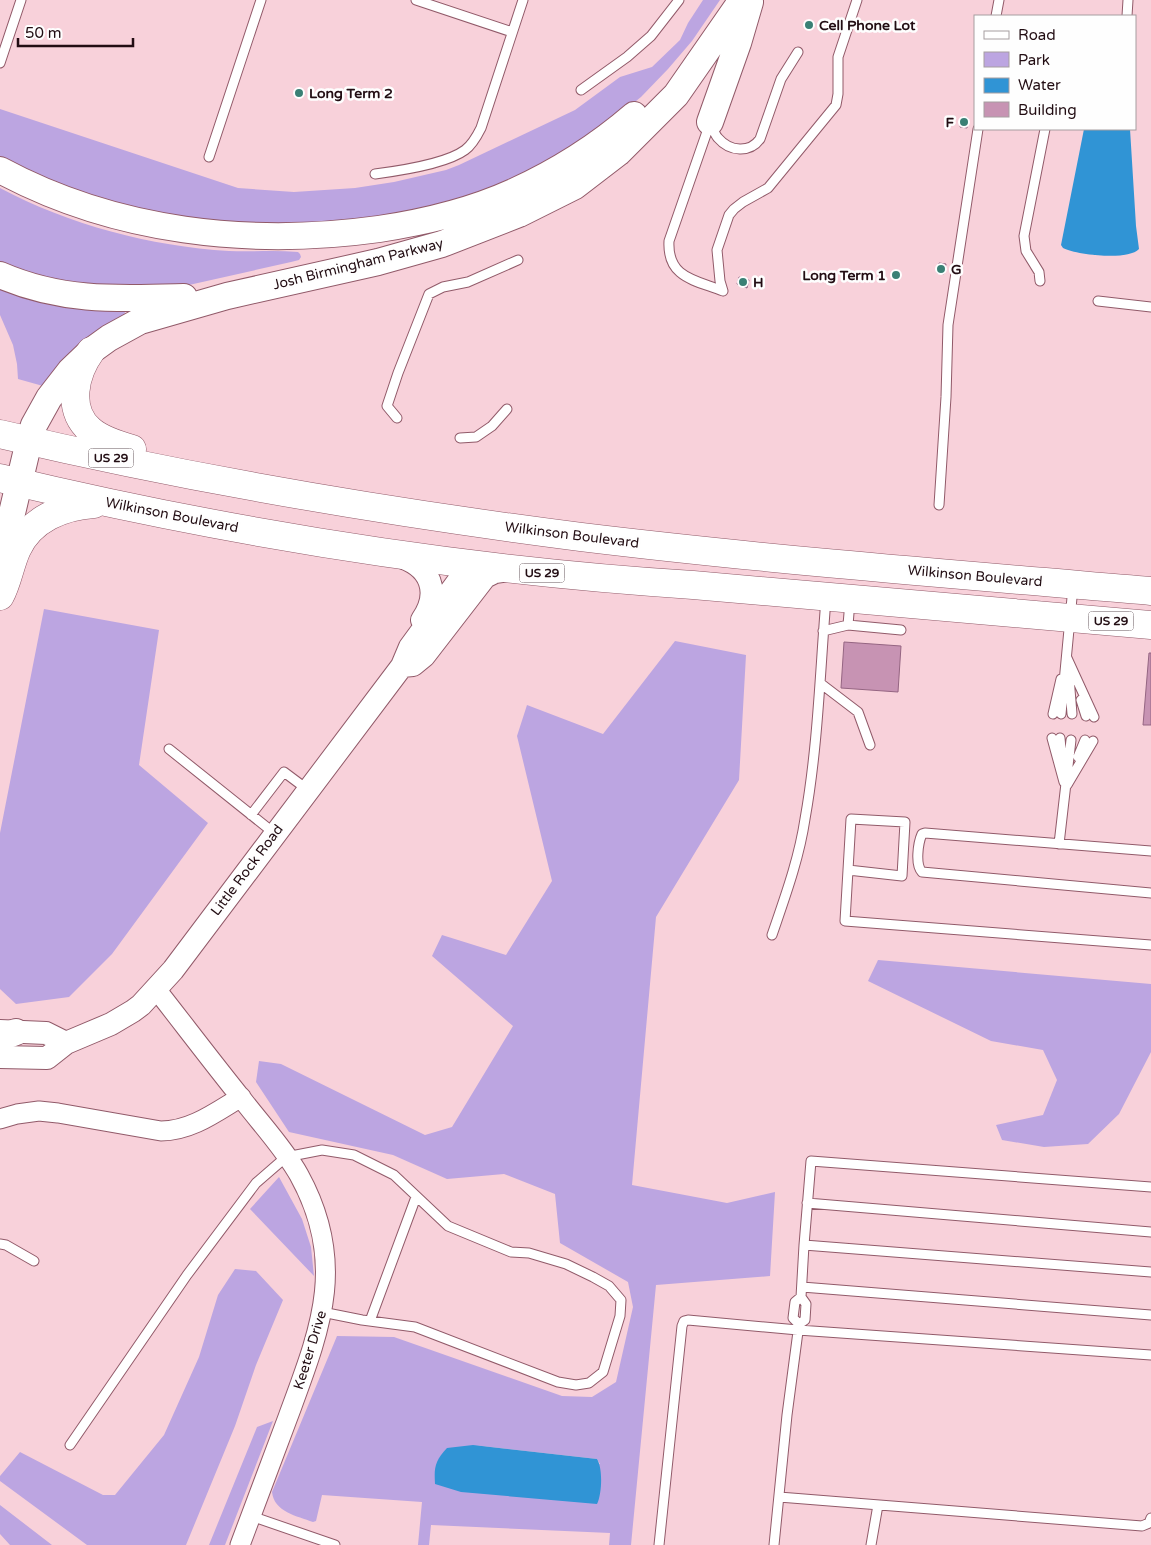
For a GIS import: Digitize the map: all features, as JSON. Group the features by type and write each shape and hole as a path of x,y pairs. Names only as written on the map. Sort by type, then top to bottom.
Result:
{"main road":[{"name":"Josh Birmingham Parkway","path":"227,296 378,262 442,244 520,214 575,186 618,153 676,96 696,64 726,25 742,0"},
{"path":"710,122 751,0"},
{"name":"Josh Birmingham Parkway","path":"0,170 71,202 126,219 182,230 240,236 297,236 407,225 460,212 504,196 563,167 611,135 696,64"},
{"path":"0,275 15,282 51,292 89,298 134,299 227,296"},
{"path":"0,564 10,480 34,425 49,398 70,372 91,351 109,338 140,321 227,296"},
{"path":"91,351 81,369 75,393 76,407 86,427 109,442 175,461 192,475"},
{"name":"Wilkinson Boulevard","path":"0,434 192,475 410,512 560,534 702,550 1151,591"},
{"name":"Wilkinson Boulevard","path":"10,480 117,505 276,535 395,555 470,565 1151,625"},
{"path":"0,596 18,548 29,531 37,524 58,511 69,507 92,504 117,505"},
{"path":"470,565 487,553 503,551 835,580 859,579 875,573 882,567"}],"street":[{"path":"395,555 416,564 424,572 431,588 430,604 413,635 412,646"},
{"name":"Little Rock Road","path":"0,1057 47,1058 66,1043 101,1029 124,1017 141,1005 173,970 402,666 407,653 470,565"},
{"name":"Little Rock Road","path":"402,666 413,664 424,656 485,577 495,572 510,570"},
{"name":"Keeter Drive","path":"156,989 298,1174 306,1189 320,1226 325,1252 326,1277 322,1312 313,1350 240,1545"},
{"path":"5,1034 46,1033 66,1043"},
{"path":"0,1064 19,1062 26,1057"},
{"path":"0,1119 39,1111 161,1131 173,1131 195,1124 240,1097"}],"lane":[{"path":"0,63 21,0"},
{"path":"209,157 261,0"},
{"path":"416,0 512,32"},
{"path":"375,174 443,160 465,150 475,140 481,128 523,0"},
{"path":"581,90 627,57 651,36 679,0"},
{"path":"710,122 669,241 668,250 670,260 676,270 692,279 723,291 720,281 718,250 729,215 743,202 768,188 836,105 838,94 838,57 857,0"},
{"path":"996,15 998,0"},
{"path":"1127,15 1128,0"},
{"path":"710,122 718,139 727,145 742,149 755,145 760,139 782,79 798,52"},
{"path":"939,505 946,397 948,325 978,130"},
{"path":"1040,281 1039,272 1026,251 1024,236 1046,130"},
{"path":"397,418 388,406 398,373 429,294 443,288 468,282 518,260"},
{"path":"1098,301 1151,306"},
{"path":"460,438 476,437 492,426 507,409"},
{"path":"1057,714 1067,657 1073,584"},
{"path":"838,597 848,625"},
{"path":"772,936 792,877 805,820 812,772 823,631 838,597"},
{"path":"823,631 848,625 901,630"},
{"path":"1067,657 1072,714"},
{"path":"1067,657 1090,717"},
{"path":"820,683 858,712 870,745"},
{"path":"1056,738 1066,787"},
{"path":"1059,844 1071,740"},
{"path":"1066,787 1089,740"},
{"path":"169,749 274,834"},
{"path":"251,815 284,772 308,790"},
{"path":"848,870 902,876 905,822 851,819 848,870 845,921 1151,945"},
{"path":"1151,851 926,833 922,834 920,838 918,866 922,872 1151,893"},
{"path":"70,1445 187,1275 256,1183 286,1157 322,1150 354,1155 394,1175 448,1226 511,1252 529,1254 566,1264 593,1276 609,1286 621,1300 620,1316 603,1372 589,1383 576,1385 558,1382 415,1327 322,1312"},
{"path":"774,1545 798,1327 805,1320 806,1304 801,1297 810,1161 1151,1186"},
{"path":"370,1321 416,1196"},
{"path":"808,1203 1151,1232"},
{"path":"0,1244 34,1260"},
{"path":"804,1245 1151,1272"},
{"path":"802,1287 1151,1315"},
{"path":"659,1545 684,1322 688,1320 1151,1355"},
{"path":"779,1497 1142,1526 1149,1523 1151,1518"},
{"path":"870,1545 878,1505"},
{"path":"251,1516 335,1545"}],"green space":[{"path":"703,0 720,0 692,41 641,97 588,140 490,191 424,210 315,225 218,224 94,199 0,159 0,109 238,188 294,192 355,188 394,182 446,170 459,165 575,110 620,77 652,67 680,40 688,23"},
{"path":"0,188 54,213 111,232 140,239 229,251 298,252 301,257 299,260 291,262 171,289 124,293 0,268"},
{"path":"0,284 124,310 125,313 124,316 43,386 18,379 13,345 0,315"},
{"path":"44,609 159,630 139,765 208,823 112,954 69,997 16,1004 0,989 0,833"},
{"path":"675,641 746,655 739,780 656,917 632,1185 727,1203 775,1192 770,1276 656,1285 631,1545 609,1545 610,1533 431,1525 429,1545 418,1545 422,1502 322,1495 316,1521 313,1522 294,1515 277,1504 272,1492 337,1336 394,1337 562,1396 592,1397 616,1382 633,1307 628,1282 560,1243 555,1194 504,1174 447,1179 393,1155 289,1132 256,1082 259,1061 281,1064 425,1135 452,1127 513,1026 432,956 442,935 506,955 552,881 517,736 527,705 603,734","holes":["473,1445 597,1459 600,1464"]},
{"path":"878,960 1151,984 1151,1052 1119,1114 1088,1144 1044,1147 1002,1140 996,1125 1043,1115 1057,1080 1043,1050 991,1041 868,981"},
{"path":"279,1177 302,1219 311,1247 314,1276 250,1209"},
{"path":"235,1269 256,1271 283,1300 256,1365 235,1426 186,1545 87,1545 0,1481 0,1476 20,1452 103,1495 115,1495 164,1435 199,1357 218,1295"},
{"path":"273,1421 225,1545 209,1545 257,1427"},
{"path":"0,1505 52,1545 10,1545 0,1534"}],"water":[{"path":"1084,130 1130,130 1139,249 1124,255 1102,256 1070,251 1061,245"},
{"path":"473,1445 597,1459 601,1481 597,1504 461,1492 435,1484 436,1464 447,1448"}],"building":[{"name":"F","path":"962,117 968,118 967,128 960,127"},
{"name":"G","path":"939,263 946,264 944,274 937,273"},
{"name":"H","path":"739,277 749,280 747,288 737,284"},
{"path":"844,642 901,646 898,692 841,688"},
{"path":"1149,653 1151,653 1151,725 1143,725"}],"place":[{"name":"Cell Phone Lot","path":"809,25"},
{"name":"Long Term 2","path":"299,93"},
{"name":"F","path":"964,122"},
{"name":"G","path":"941,269"},
{"name":"Long Term 1","path":"896,275"},
{"name":"H","path":"743,282"}]}
